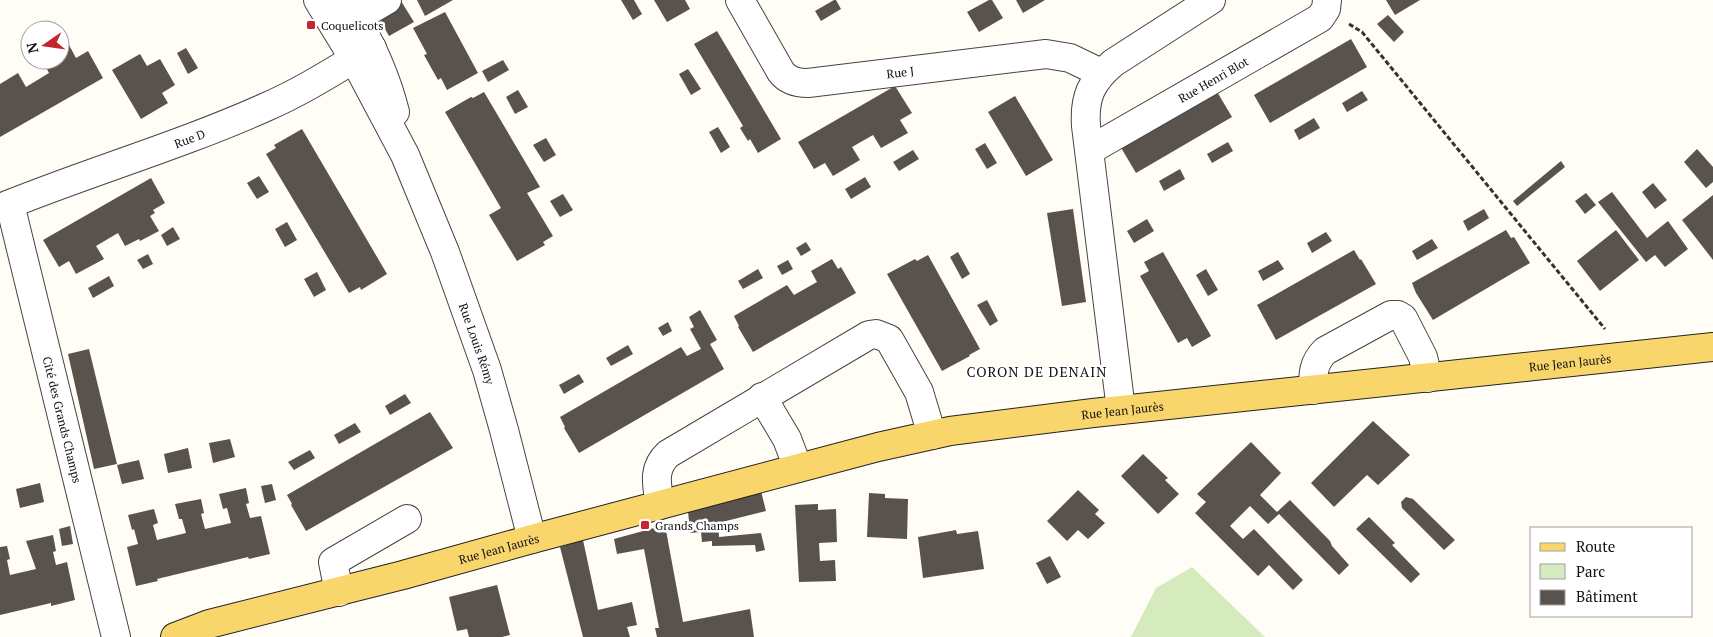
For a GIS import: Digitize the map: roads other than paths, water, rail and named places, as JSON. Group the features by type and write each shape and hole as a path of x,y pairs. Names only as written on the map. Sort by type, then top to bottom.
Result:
{"main road":[{"name":"Rue Jean Jaurès","path":"175,637 209,624 339,592 798,468 932,434 1121,410 1713,347"}],"street":[{"name":"Rue Louis Rémy","path":"318,0 346,16 457,282 478,343 504,430 532,539"},
{"path":"346,16 387,0"},
{"name":"Rue J","path":"740,0 781,72 787,78 797,82 808,83 1046,54 1070,58 1101,73"},
{"path":"1121,410 1085,112 1087,100 1092,87 1101,73 1124,55 1211,0"},
{"name":"Rue Henri Blot","path":"1090,150 1320,18 1326,4"},
{"name":"Rue D","path":"5,206 168,146 265,107 300,90 363,53"},
{"name":"Cité des Grands Champs","path":"5,206 76,470 116,637"},
{"path":"1313,390 1314,367 1318,358 1325,351 1391,315 1398,315 1403,318 1424,357 1428,378"},
{"path":"660,505 656,477 662,460 668,454 858,340 876,334 889,339 896,349 919,392 932,434"},
{"path":"762,397 787,439 798,468"},
{"path":"339,592 333,562 408,519"}],"place":[{"name":"Coquelicots","path":"311,25"},
{"name":"Grands Champs","path":"645,525"}],"district":[{"name":"CORON DE DENAIN","path":"1037,371"}]}
